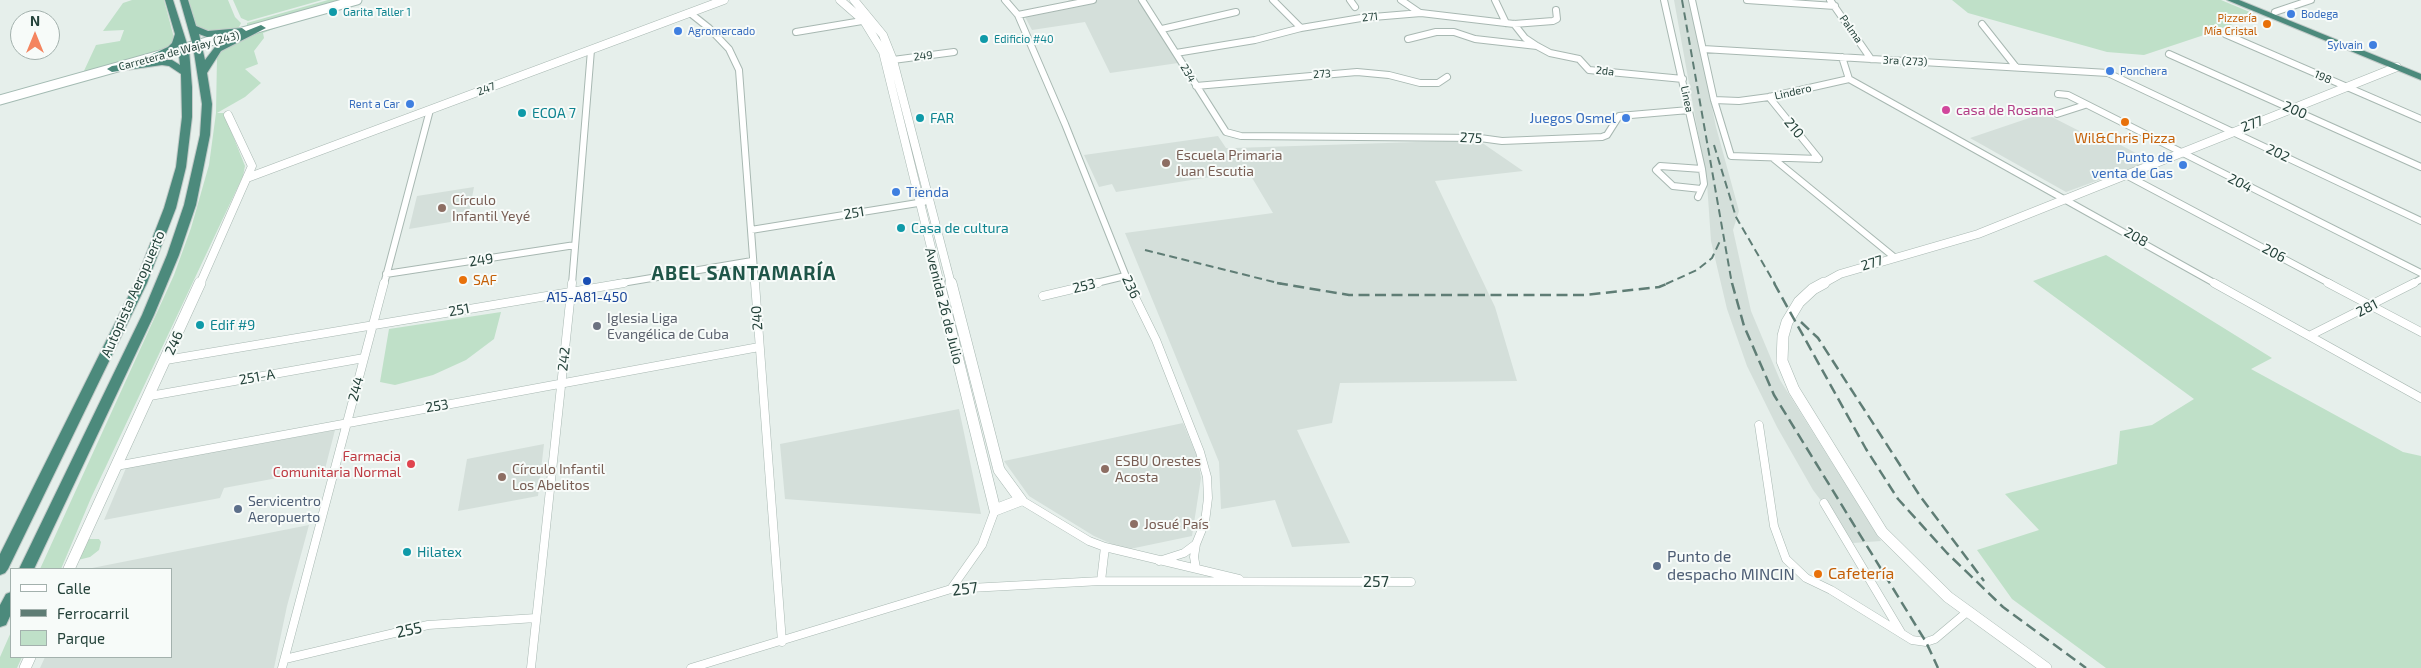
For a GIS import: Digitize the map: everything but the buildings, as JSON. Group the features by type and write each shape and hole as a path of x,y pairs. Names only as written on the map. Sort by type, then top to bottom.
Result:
{"highway":[{"name":"Autopista Aeropuerto","path":"0,569 154,255 170,208 181,167 186,117 186,73 184,50 169,0"},
{"name":"Autopista Aeropuerto","path":"26,568 110,396 173,256 190,205 205,135 208,104 204,71 184,0"},
{"path":"2231,0 2421,77"},
{"path":"2244,0 2421,72"},
{"path":"191,27 199,32 215,34 261,28"},
{"path":"204,71 210,58 218,49 237,38 261,28"},
{"path":"149,59 171,49 176,44 180,35"},
{"path":"112,69 162,62 179,66 186,73"},
{"path":"0,622 10,600"}],"main road":[{"name":"Carretera de Wajay (243)","path":"0,100 357,0"}],"street":[{"name":"247","path":"248,178 724,0"},
{"name":"Avenida 26 de Julio","path":"840,0 883,35 893,60 940,289 995,510"},
{"name":"Avenida 26 de Julio","path":"854,0 868,21 883,52 923,202 958,312 999,470 1021,500 1090,541 1105,547 1159,561"},
{"name":"236","path":"1005,0 1018,15 1126,276 1159,349 1200,452 1207,477 1208,498 1205,522 1196,544"},
{"path":"1018,15 1093,0"},
{"name":"234","path":"1142,0 1226,132 1241,136"},
{"path":"1272,0 1301,28"},
{"path":"1350,0 1355,7"},
{"path":"1401,0 1421,13"},
{"path":"1495,0 1506,23"},
{"name":"Linea","path":"1664,0 1702,168 1704,184 1698,197"},
{"name":"Linea","path":"1692,0 1714,100 1731,156 1774,158"},
{"path":"1747,0 1835,6"},
{"name":"Palma","path":"1830,0 1871,59"},
{"path":"2275,12 2311,0"},
{"name":"271","path":"1176,53 1255,40 1301,28 1361,18 1421,13 1514,24 1553,21 1557,19 1556,10"},
{"path":"1162,29 1236,12"},
{"name":"240","path":"690,13 709,28 729,49 739,70 782,642"},
{"path":"796,32 868,21"},
{"name":"2da","path":"1514,24 1525,38 1536,46 1550,52 1579,59 1589,70 1683,79"},
{"path":"1982,24 2016,67"},
{"path":"1408,39 1436,32 1454,32 1475,39 1536,46"},
{"name":"198","path":"2225,34 2421,119"},
{"name":"3ra (273)","path":"1703,49 2108,73"},
{"name":"242","path":"530,668 571,291 591,50"},
{"name":"249","path":"893,60 954,52"},
{"name":"200","path":"2169,54 2421,167"},
{"path":"1842,57 1849,79"},
{"name":"277","path":"2046,668 1967,612 1928,579 1882,532 1794,390 1782,360 1783,336 1787,322 1799,302 1813,289 1840,274 1894,256 1978,234 2397,67"},
{"name":"273","path":"1196,86 1358,72 1389,75 1420,83 1438,83 1447,77"},
{"name":"202","path":"2108,73 2421,221"},
{"name":"Lindero","path":"1714,100 1738,102 1849,79"},
{"name":"208","path":"1849,79 2421,398"},
{"name":"204","path":"2058,94 2068,95 2421,273"},
{"name":"210","path":"1769,97 1819,159 1774,158"},
{"path":"2057,114 2086,105"},
{"name":"244","path":"284,664 430,110"},
{"name":"275","path":"1241,136 1480,138 1502,141 1602,137 1607,135 1619,116 1689,110"},
{"name":"246","path":"69,568 150,396 248,178 252,166 228,115"},
{"path":"1774,158 1894,256"},
{"path":"1701,189 1673,186 1656,170 1660,166 1702,168"},
{"name":"206","path":"2126,175 2421,332"},
{"name":"251","path":"751,230 923,202"},
{"name":"249","path":"386,274 575,245"},
{"name":"251","path":"166,360 752,260"},
{"name":"253","path":"1043,296 1126,276"},
{"name":"281","path":"2311,335 2372,306 2421,279"},
{"path":"940,289 951,287"},
{"path":"946,314 958,312"},
{"name":"253","path":"116,466 759,347"},
{"name":"251-A","path":"150,396 364,358"},
{"path":"1759,425 1774,526 1786,559 1806,578 1831,590 1903,636 1926,642 1936,639 1967,612"},
{"path":"951,589 982,545 995,510 1021,500"},
{"path":"1824,503 1903,636"},
{"path":"1159,561 1184,553 1196,544"},
{"path":"1196,544 1194,557 1196,568"},
{"path":"1101,581 1105,547"},
{"name":"257","path":"1159,561 1250,582"},
{"name":"257","path":"691,668 782,642 951,589 1101,581 1411,582"},
{"name":"255","path":"284,664 428,625 536,618"}],"shaded area":[{"path":"1068,0 1138,0 1178,63 1110,73 1085,22 1032,30 1024,15 1073,5"},
{"path":"1674,0 1690,0 1716,127 1739,211 1733,230 1751,311 1780,380 1881,541 1853,543 1813,490 1777,427 1747,366 1727,309 1711,241 1707,183"},
{"path":"2044,113 2105,144 2113,141 2151,161 2066,192 1970,138"},
{"path":"1218,136 1226,148 1478,140 1523,171 1435,181 1495,307 1517,381 1340,383 1332,423 1297,430 1350,543 1292,547 1275,500 1221,509 1219,462 1125,233 1273,213 1248,171 1116,192 1112,184 1099,187 1084,155"},
{"name":"Círculo Infantil Yeyé","path":"474,187 468,219 409,229 417,196"},
{"path":"959,409 981,514 785,499 780,444"},
{"name":"ESBU Orestes Acosta","path":"1183,423 1198,459 1201,478 1192,536 1125,550 1094,536 1029,496 1004,461"},
{"path":"335,430 325,469 224,488 220,498 104,520 126,468"},
{"name":"Círculo Infantil Los Abelitos","path":"544,444 538,496 458,511 467,459"},
{"path":"309,525 287,606 274,668 40,668 45,658 172,658 172,568 92,568"}],"green space":[{"path":"132,0 164,0 174,38 172,44 162,51 83,73 96,45 120,41 124,30 103,31 123,3"},
{"path":"189,0 228,0 235,17 241,23 238,29 229,32 203,31 196,27"},
{"path":"233,0 322,0 248,21 241,18"},
{"path":"328,0 347,0 247,27 247,23"},
{"path":"1952,0 2221,0 2257,15 2144,55 2107,52 1968,13"},
{"path":"286,24 263,33 264,38 254,51 258,64 245,69 261,83 245,97 217,113 224,113 245,166 243,176 91,498 61,568 40,568 174,275 191,228 209,165 216,113 217,57 221,50 256,32"},
{"path":"2106,255 2272,358 2251,369 2403,452 2421,456 2421,668 2106,668 2012,599 1977,550 2039,530 2005,494 2117,464 2120,431 2152,425 2194,399 2033,281"},
{"path":"501,312 494,339 466,360 433,375 395,385 380,382 389,329"},
{"path":"87,539 99,539 101,542 99,550 90,557 78,560"},
{"path":"10,634 10,658 22,658 17,668 0,668 0,657"}],"railway":[{"path":"1682,0 1732,284"},
{"path":"1714,145 1736,217 1775,284"},
{"path":"1666,284 1697,270 1712,258 1720,241"},
{"path":"1145,250 1280,283"},
{"path":"1280,283 1349,295 1585,295 1659,287 1669,283"},
{"path":"1732,283 1744,326 1774,395 1926,642 1938,668"},
{"path":"1774,283 1866,449 1898,499 1947,553 2003,607 2086,668"},
{"path":"1801,322 1818,338 1920,496 1984,581"}],"place":[{"name":"Garita Taller 1","path":"333,12"},
{"name":"Bodega","path":"2291,14"},
{"name":"Pizzería Mía Cristal","path":"2267,24"},
{"name":"Agromercado","path":"678,31"},
{"name":"Edificio #40","path":"984,39"},
{"name":"Sylvain","path":"2373,45"},
{"name":"Ponchera","path":"2110,71"},
{"name":"Rent a Car","path":"410,104"},
{"name":"casa de Rosana","path":"1946,110"},
{"name":"ECOA 7","path":"522,113"},
{"name":"FAR","path":"920,118"},
{"name":"Juegos Osmel","path":"1626,118"},
{"name":"Wil&Chris Pizza","path":"2125,122"},
{"name":"Escuela Primaria Juan Escutia","path":"1166,163"},
{"name":"Punto de venta de Gas","path":"2183,165"},
{"name":"Tienda","path":"896,192"},
{"name":"Círculo Infantil Yeyé","path":"442,208"},
{"name":"Casa de cultura","path":"901,228"},
{"name":"SAF","path":"463,280"},
{"name":"A15-A81-450","path":"587,281"},
{"name":"Edif #9","path":"200,325"},
{"name":"Iglesia Liga Evangélica de Cuba","path":"597,326"},
{"name":"Farmacia Comunitaria Normal","path":"411,464"},
{"name":"ESBU Orestes Acosta","path":"1105,469"},
{"name":"Círculo Infantil Los Abelitos","path":"502,477"},
{"name":"Servicentro Aeropuerto","path":"238,509"},
{"name":"Josué País","path":"1134,524"},
{"name":"Hilatex","path":"407,552"},
{"name":"Punto de despacho MINCIN","path":"1657,566"},
{"name":"Cafetería","path":"1818,574"}],"district":[{"name":"ABEL SANTAMARÍA","path":"744,274"}]}
